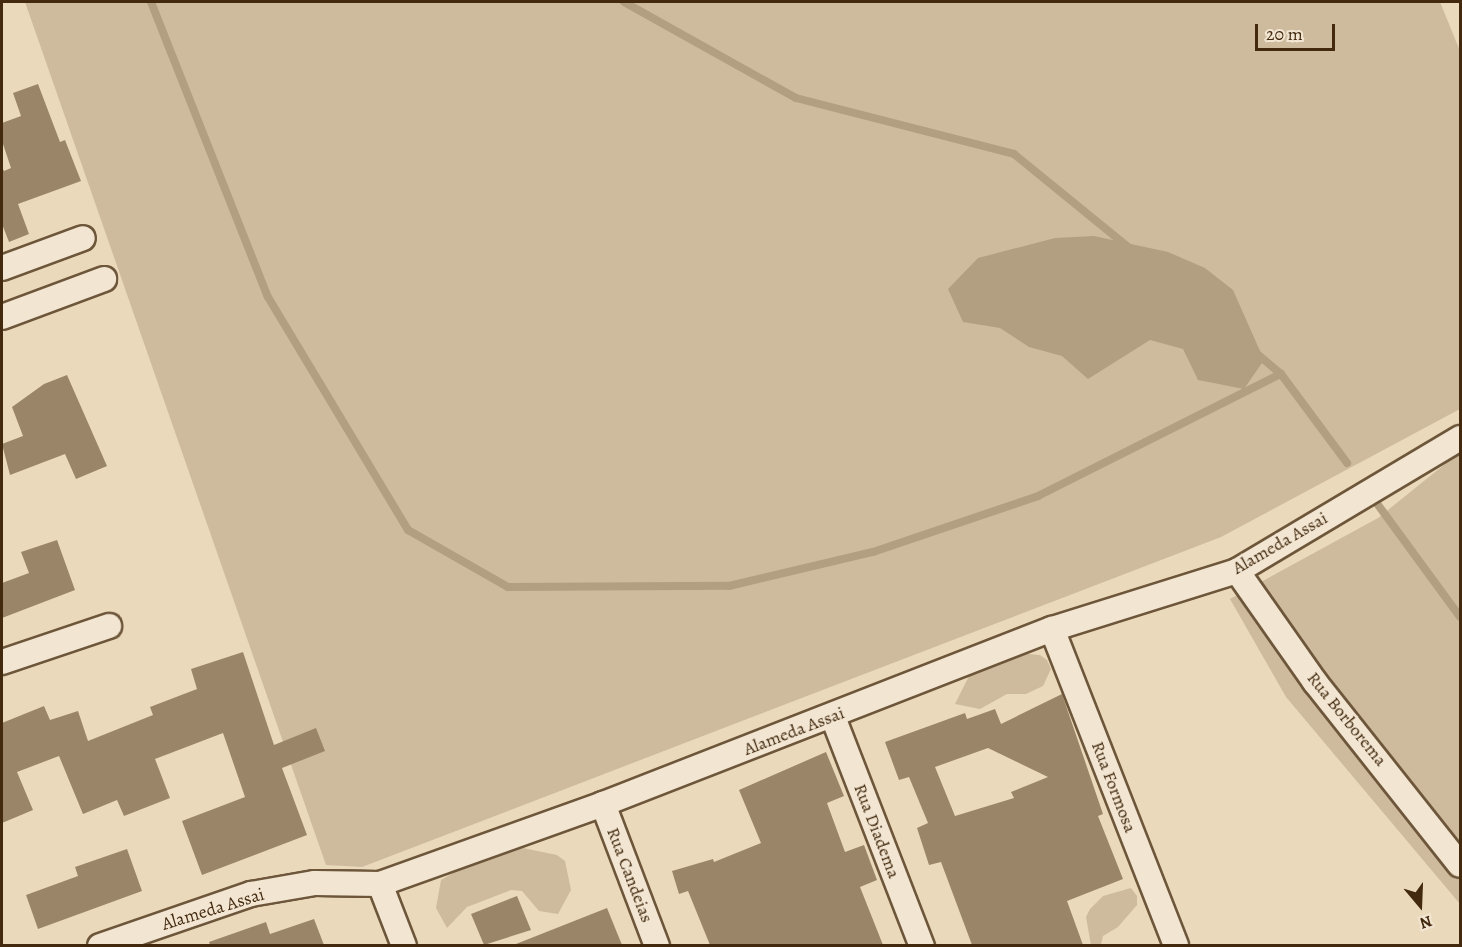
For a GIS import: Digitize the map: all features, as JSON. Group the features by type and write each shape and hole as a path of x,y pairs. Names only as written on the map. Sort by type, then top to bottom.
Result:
{"street":[{"path":"2,268 83,238"},
{"path":"2,317 104,279"},
{"name":"Alameda Assai","path":"100,945 139,939 251,894 315,883 380,884 603,804 833,717 1052,629 1237,571 1461,438"},
{"name":"Rua Borborema","path":"1237,571 1315,682 1461,865"},
{"path":"2,662 110,626"},
{"name":"Rua Formosa","path":"1052,629 1176,945"},
{"name":"Rua Diadema","path":"833,717 922,945"},
{"name":"Rua Candeias","path":"603,804 657,945"},
{"path":"380,884 404,945"}],"shaded area":[{"path":"25,2 1440,2 1460,51 1460,409 1221,537 362,867 326,865"},
{"path":"1094,236 1168,252 1205,268 1233,290 1264,360 1244,389 1198,380 1183,349 1150,340 1088,379 1062,356 1029,347 1000,328 963,322 948,289 978,258 1055,238"},
{"path":"1460,452 1460,904 1286,697 1230,599 1378,518"},
{"path":"1016,653 1040,655 1047,660 1051,669 1043,686 1026,694 1007,694 980,709 955,704 970,674"},
{"path":"523,848 557,855 565,861 571,890 558,914 539,911 522,891 511,890 467,907 447,928 436,908 441,880 467,865"},
{"path":"1131,888 1137,896 1137,905 1118,927 1103,936 1101,945 1091,945 1086,917 1090,909 1103,896"}],"building":[{"path":"38,84 60,142 65,140 81,181 18,204 29,234 9,242 2,224 2,167 4,171 11,168 2,141 2,123 21,116 13,93"},
{"path":"67,375 107,466 76,479 65,454 10,475 2,444 23,436 12,407 44,384"},
{"path":"57,540 75,590 2,618 2,583 29,573 21,552"},
{"path":"243,652 274,745 316,728 325,751 282,768 307,835 202,875 182,821 245,797 223,733 155,759 170,798 124,816 117,800 83,814 59,756 17,772 33,810 2,823 2,723 44,706 50,720 78,711 88,741 153,715 150,707 197,689 191,669"},
{"path":"1062,694 1103,814 1098,816 1123,879 1067,901 1083,945 972,945 941,862 929,865 917,828 928,823 909,777 899,780 885,742 965,713 967,719 995,709 1001,724","holes":["988,748 1048,777 1011,792 1014,798 955,816 935,767"]},
{"path":"826,752 844,796 827,803 845,852 864,845 877,880 860,887 883,945 710,945 688,891 679,894 672,871 713,859 714,862 761,843 739,790"},
{"path":"127,849 142,891 38,929 26,895 78,876 75,867"},
{"path":"517,896 531,930 484,945 471,914"},
{"path":"607,908 622,945 516,945 516,944"},
{"path":"314,919 324,945 210,945 209,942 266,922 270,934"}],"waterway":[{"path":"151,2 268,297 408,530 508,587 729,586 873,552 1038,496 1281,374"},
{"path":"624,2 796,98 1014,154 1128,247"},
{"path":"1256,353 1281,374 1347,463"},
{"path":"1373,498 1460,617"}]}
